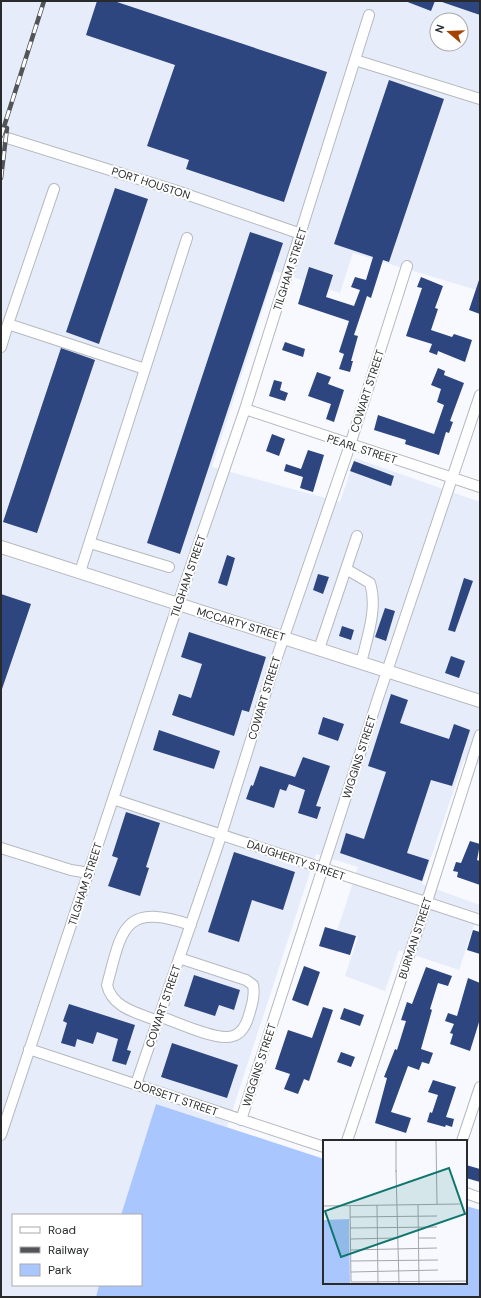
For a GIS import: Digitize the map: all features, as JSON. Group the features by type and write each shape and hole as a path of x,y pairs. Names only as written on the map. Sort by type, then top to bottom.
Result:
{"main road":[{"name":"MCCARTY STREET","path":"1,547 480,701"}],"street":[{"name":"TILGHAM STREET","path":"1,1135 178,604 245,409 368,16"},
{"path":"355,60 480,99"},
{"name":"PORT HOUSTON","path":"1,136 174,190 301,234"},
{"path":"1,347 54,189"},
{"path":"80,572 187,238"},
{"name":"COWART STREET","path":"136,1084 222,835 284,637 350,445 407,266"},
{"path":"8,324 145,369"},
{"name":"WIGGINS STREET","path":"241,1120 387,672 480,395"},
{"name":"PEARL STREET","path":"245,409 480,487"},
{"path":"319,649 357,536"},
{"path":"90,543 169,567"},
{"path":"346,569 370,583 372,592 370,626 361,663"},
{"name":"BURMAN STREET","path":"347,1140 427,904 480,735"},
{"name":"DAUGHERTY STREET","path":"113,799 323,870 480,920"},
{"path":"1,848 71,870 89,873"},
{"path":"179,958 246,980 253,984 255,992 247,1022 243,1030 228,1038 203,1032 117,1004 109,993 107,985 120,936 126,927 134,922 152,916 168,918 191,925"},
{"name":"DORSETT STREET","path":"29,1049 323,1147"},
{"path":"462,1140 480,1087"},
{"path":"467,1194 480,1198"}],"shaded area":[{"path":"1,1 480,1 480,291 353,253 340,293 275,271 212,467 340,502 355,458 480,502 480,765 464,760 422,884 480,905 480,907 459,970 399,950 385,991 345,976 358,937 337,931 358,867 316,854 227,1127 156,1104 121,1214 12,1214 12,1286 99,1286 96,1297 1,1297"}],"green space":[{"path":"156,1104 323,1159 323,1284 467,1284 467,1206 480,1210 480,1297 96,1297 99,1286 142,1286 142,1214 121,1214"}],"building":[{"path":"97,1 114,1 327,72 284,202 186,169 189,160 147,146 175,65 86,35"},
{"path":"405,1 435,1 431,11"},
{"path":"480,1 480,15 442,2"},
{"path":"389,80 444,99 389,262 383,260 371,298 367,296 354,335 358,336 351,361 353,361 350,372 339,369 344,354 339,352 349,321 298,304 309,267 333,275 326,297 354,306 360,290 351,287 355,277 366,280 373,257 334,244"},
{"path":"115,188 148,199 99,344 66,332"},
{"path":"250,232 283,243 180,554 147,543"},
{"path":"421,277 443,286 435,308 438,309 431,330 452,337 454,334 472,340 465,362 438,351 437,355 429,352 432,344 406,336 422,288 417,287"},
{"path":"480,280 480,314 469,310"},
{"path":"285,342 305,349 303,357 282,350"},
{"path":"61,348 95,360 37,533 3,522"},
{"path":"438,368 445,371 444,375 464,383 450,421 453,422 449,433 446,432 439,455 405,444 406,440 374,430 378,415 434,434 444,405 437,402 441,389 431,385"},
{"path":"317,372 331,377 328,384 344,390 334,422 326,419 331,404 308,396"},
{"path":"274,380 282,382 280,390 288,393 285,401 269,396"},
{"path":"272,434 285,439 279,456 266,451"},
{"path":"308,450 324,455 313,492 300,488 303,477 284,471 286,464 301,469"},
{"path":"354,461 394,476 391,486 350,471"},
{"path":"227,555 235,558 227,586 218,583"},
{"path":"318,574 329,577 323,594 313,590"},
{"path":"464,578 473,581 455,632 448,630"},
{"path":"1,594 31,604 2,689 1,688"},
{"path":"385,608 395,611 386,641 375,637"},
{"path":"342,626 354,630 351,640 339,636"},
{"path":"189,632 266,657 249,712 242,710 234,736 172,715 179,694 191,698 202,664 181,657"},
{"path":"451,656 465,661 459,678 445,673"},
{"path":"391,694 408,700 400,723 449,739 454,724 470,730 452,786 431,780 407,853 429,860 422,881 340,853 346,833 364,839 386,772 368,766"},
{"path":"323,717 344,724 338,741 318,734"},
{"path":"159,730 220,751 214,769 153,750"},
{"path":"303,757 330,766 316,806 321,807 317,819 298,813 305,790 289,784 286,791 280,789 274,808 246,799 251,785 253,786 260,766 295,777"},
{"path":"126,812 160,823 146,867 149,868 140,896 108,886 118,858 112,856"},
{"path":"470,841 480,844 477,860 480,861 480,885 457,877 458,872 453,871 456,862 461,863"},
{"path":"234,852 295,872 283,910 252,900 239,942 208,932"},
{"path":"325,927 356,936 350,955 319,946"},
{"path":"473,930 480,932 480,954 467,950"},
{"path":"304,966 320,972 308,1006 292,1000"},
{"path":"426,967 452,976 448,986 438,983 430,1009 432,1010 421,1049 433,1053 429,1064 422,1062 419,1070 408,1066 391,1112 411,1118 406,1133 375,1123 387,1078 384,1077 395,1049 397,1050 406,1021 401,1020 407,1002 412,1004"},
{"path":"194,975 240,990 234,1010 219,1005 215,1016 184,1006"},
{"path":"468,978 480,983 480,1019 470,1051 450,1044 453,1034 450,1033 454,1024 445,1021 448,1013 457,1016"},
{"path":"69,1004 135,1025 127,1050 131,1051 126,1065 112,1061 118,1039 97,1032 93,1044 77,1039 75,1047 61,1043 67,1023 63,1021"},
{"path":"323,1007 333,1010 309,1081 304,1079 298,1094 284,1089 290,1074 275,1069 288,1030 312,1038"},
{"path":"344,1008 364,1015 360,1026 340,1019"},
{"path":"172,1043 238,1065 227,1098 161,1077"},
{"path":"341,1052 355,1057 351,1067 337,1062"},
{"path":"433,1080 456,1087 446,1117 454,1119 452,1127 446,1125 445,1127 427,1122 430,1112 432,1113 438,1095 428,1092"},
{"path":"467,1165 480,1169 480,1182 467,1178"}],"railway":[{"path":"1,136 44,1"},
{"path":"1,178 7,128"}]}
